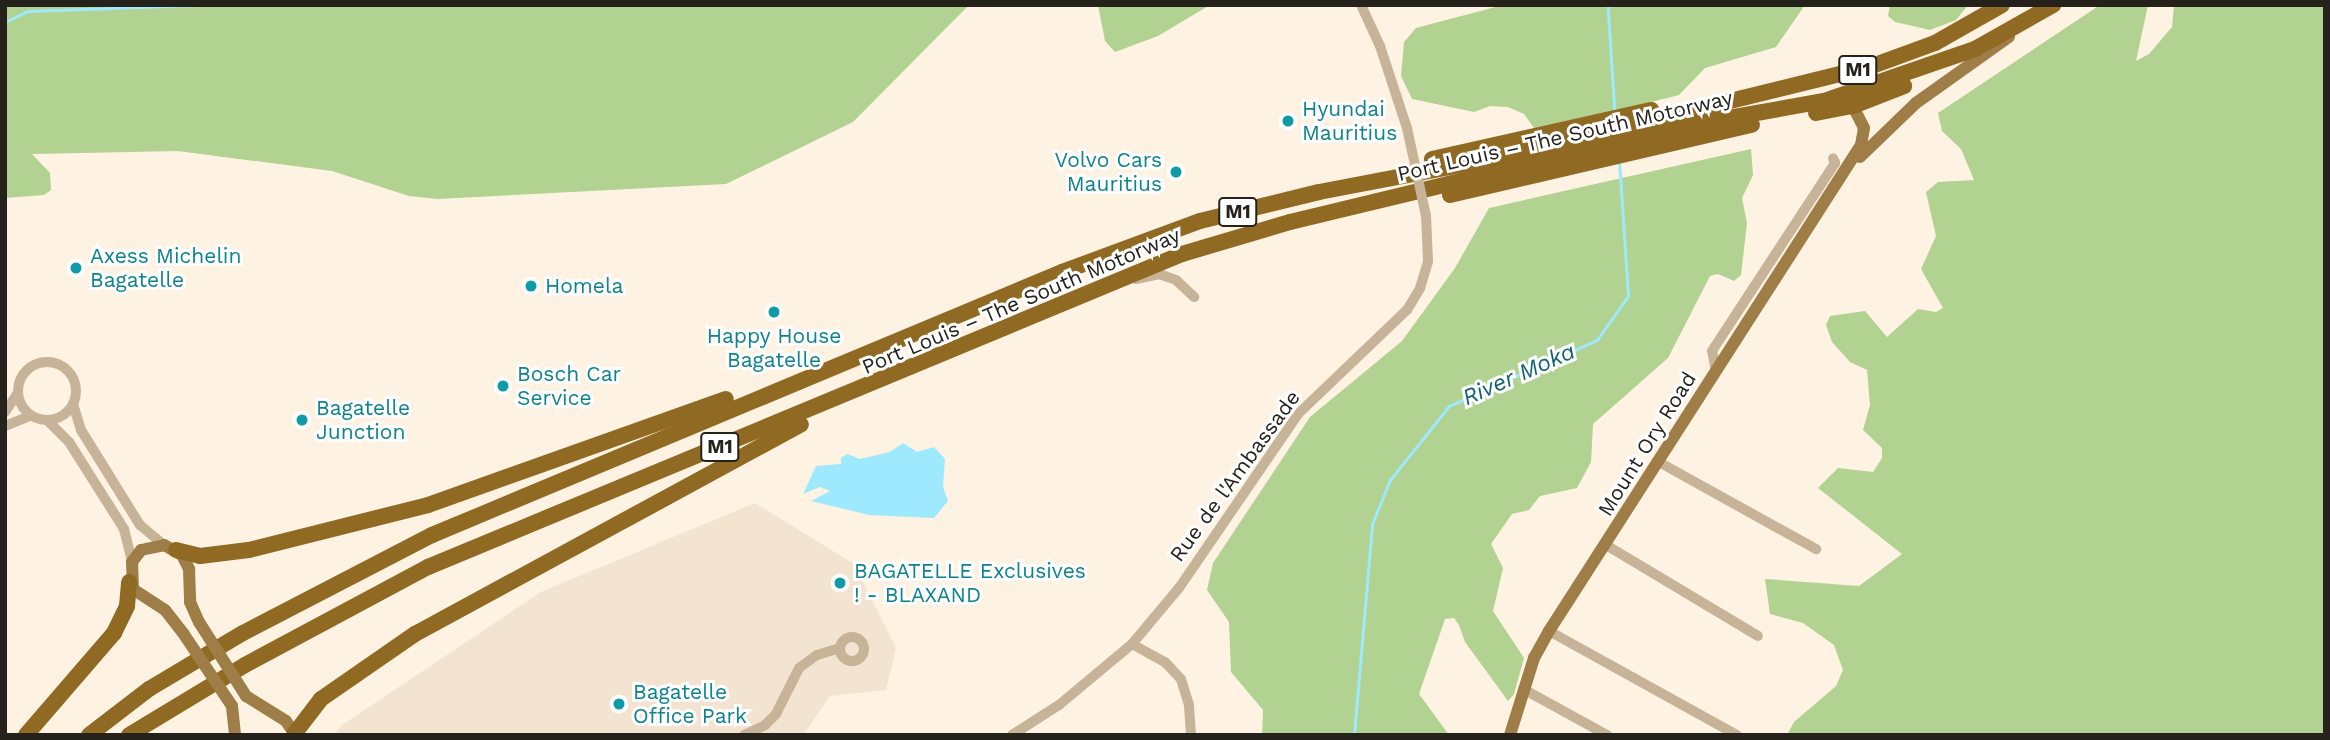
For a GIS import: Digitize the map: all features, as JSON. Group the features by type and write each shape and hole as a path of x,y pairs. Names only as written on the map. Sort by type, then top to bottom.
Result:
{"highway":[{"name":"Port Louis – The South Motorway","path":"129,735 245,665 428,567 848,396 1066,300 1182,254 1502,165 1705,116 1860,70 1936,43 2002,5"},
{"name":"Port Louis – The South Motorway","path":"1705,116 1824,101 1975,49 2028,22 2053,5"},
{"path":"1502,165 1705,116 1853,106 1957,65 1975,49"},
{"name":"Port Louis – The South Motorway","path":"89,735 149,689 243,634 432,535 879,345 1200,221 1319,192 1502,165"},
{"path":"170,547 200,556 250,550 428,505 879,345"},
{"path":"295,734 321,699 415,634 848,396"},
{"path":"26,735 114,633 127,606 129,582"}],"main road":[{"name":"Mount Ory Road","path":"1837,184 1899,117 2028,22"},
{"name":"Mount Ory Road","path":"1513,733 1523,689 1549,631 1861,145 1864,128 1853,106"},
{"path":"235,735 232,706 183,633 165,610 139,595 129,582 132,562 148,546 170,547 189,569 190,602 199,622 246,696 286,721 295,734"}],"street":[{"name":"Rue de l'Ambassade","path":"1013,735 1059,705 1132,644 1179,588 1298,414 1407,310 1420,288 1428,261 1426,216 1407,128 1380,46 1361,5"},
{"path":"1716,371 1712,351 1835,163 1833,158"},
{"path":"1066,300 1159,274 1177,280 1194,297"},
{"path":"5,412 17,394 25,372 47,360 72,376 73,404 81,430 140,525 170,547"},
{"path":"17,394 30,416"},
{"path":"48,421 62,416 73,404"},
{"path":"5,426 30,416 48,421 69,442 124,529 132,562"},
{"path":"1657,461 1816,549"},
{"path":"1606,545 1758,636"},
{"path":"1549,631 1737,735"},
{"path":"1132,644 1165,662 1181,678 1189,706 1191,735"},
{"path":"744,735 765,725 776,714 799,668 817,655 840,648"},
{"path":"1523,689 1607,735"}],"shaded area":[{"path":"755,503 854,564 896,648 886,690 830,696 803,735 334,735 342,725 541,592"}],"green space":[{"path":"5,5 969,5 853,122 726,184 437,199 409,196 332,171 178,151 32,154 50,173 51,190 44,195 5,198"},
{"path":"1098,5 1210,5 1158,36 1115,52 1105,41"},
{"path":"1503,5 1805,5 1776,47 1705,68 1679,95 1536,131 1524,114 1508,107 1490,106 1474,112 1412,99 1401,76 1404,42 1416,28"},
{"path":"1890,5 1968,5 1956,20 1930,30 1895,22 1888,16"},
{"path":"2100,5 2148,5 2136,61 2149,54 2172,27 2174,5 2325,5 2325,735 1787,735 1794,722 1836,686 1843,670 1834,645 1803,623 1770,614 1765,579 1859,586 1902,554 1818,488 1838,468 1873,472 1882,458 1882,448 1863,430 1870,405 1867,370 1850,362 1832,342 1826,325 1830,316 1865,311 1887,337 1918,309 1936,312 1943,308 1921,269 1936,236 1926,192 1938,182 1974,180 1961,149 1942,131 1938,113"},
{"path":"1751,149 1753,175 1742,198 1747,223 1741,275 1734,281 1718,274 1710,276 1668,358 1593,424 1591,462 1577,488 1540,496 1529,510 1512,514 1491,544 1503,568 1493,611 1524,658 1514,694 1508,701 1465,642 1454,618 1445,619 1419,694 1449,735 1262,735 1263,710 1231,672 1229,622 1207,590 1213,563 1310,417 1402,341 1455,268 1489,208"}],"water":[{"path":"903,443 917,452 934,447 945,459 943,487 948,501 934,518 869,515 811,501 830,491 820,487 803,494 816,466 841,464 841,458 847,454 860,459 890,452"}],"waterway":[{"path":"5,22 28,11 196,5"},
{"name":"River Moka","path":"1608,5 1615,114"},
{"name":"River Moka","path":"1354,735 1372,524 1390,480 1449,406 1597,340 1628,296 1619,162"}],"place":[{"name":"Hyundai Mauritius","path":"1288,121"},
{"name":"Volvo Cars Mauritius","path":"1176,172"},
{"name":"Axess Michelin Bagatelle","path":"76,268"},
{"name":"Homela","path":"531,286"},
{"name":"Happy House Bagatelle","path":"774,312"},
{"name":"Bosch Car Service","path":"503,386"},
{"name":"Bagatelle Junction","path":"302,420"},
{"name":"BAGATELLE Exclusives ! - BLAXAND","path":"840,583"},
{"name":"Bagatelle Office Park","path":"619,704"}]}
